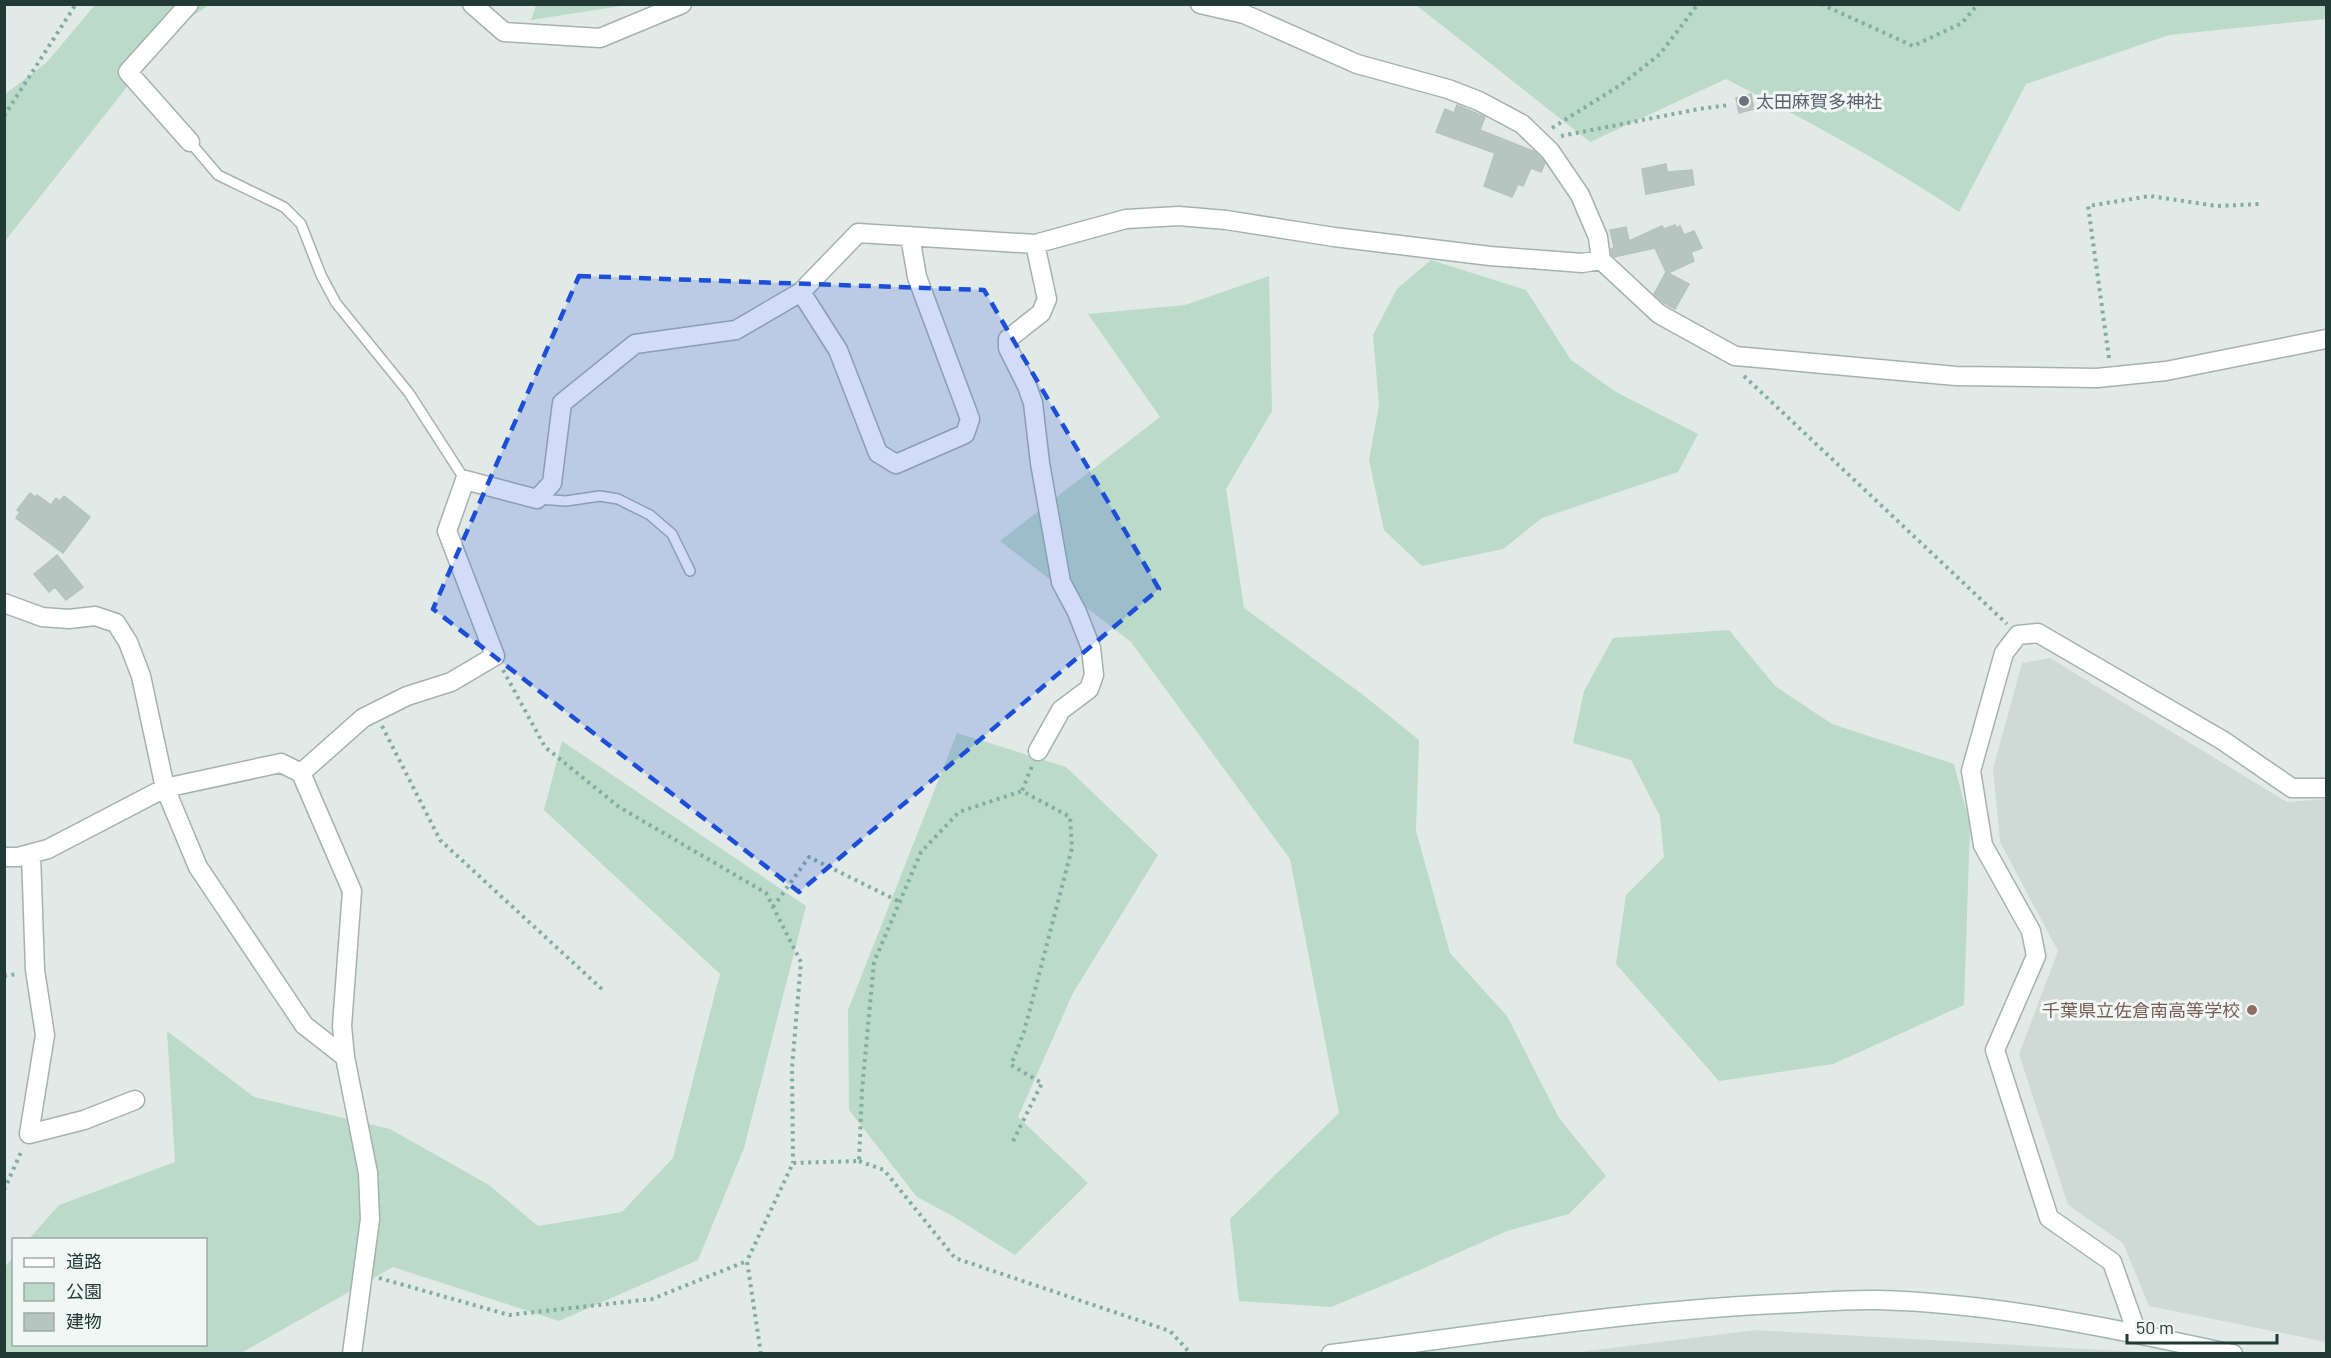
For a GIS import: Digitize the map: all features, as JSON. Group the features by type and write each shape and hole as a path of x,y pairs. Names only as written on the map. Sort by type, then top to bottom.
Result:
{"street":[{"path":"189,4 128,72 190,142"},
{"path":"472,4 504,32 600,38 682,4"},
{"path":"1200,4 1244,14 1357,64 1448,89 1479,101 1522,124 1550,151 1580,195 1598,237 1601,260 1659,314 1735,356 1956,376 2111,377 2166,371 2326,339"},
{"path":"301,772 363,718 407,696 451,682 495,656 447,531 465,480 537,499 552,483 562,403 635,344 736,330 801,292 858,233 1035,244 1126,219 1179,216 1226,220 1334,237 1490,256 1582,262 1601,260"},
{"path":"801,292 838,350 878,453 896,464 965,434 970,418 917,277 910,236"},
{"path":"1035,244 1047,300 1041,313 1008,339 1008,348 1033,403 1040,463 1061,582 1077,612 1091,648 1094,675 1089,689 1061,710 1038,751"},
{"path":"4,603 42,617 69,619 95,616 116,623 128,642 141,676 165,788 198,867 304,1025 345,1057"},
{"path":"2137,1333 2112,1262 2049,1218 1995,1050 2036,956 2031,931 1983,845 1971,771 2004,653 2018,635 2038,633 2222,740 2292,788 2326,788"},
{"path":"4,857 18,857 48,849 165,788 281,763 301,772 352,891 342,1026 345,1057 368,1173 370,1219 352,1353"},
{"path":"31,854 35,970 45,1035 29,1134 84,1120 135,1100"},
{"path":"1331,1353 1612,1318 1714,1308 1876,1299 1993,1309 2137,1333 2233,1353"}],"lane":[{"path":"190,142 218,175 284,207 301,224 321,275 336,303 409,393 465,480"},
{"path":"537,499 566,501 600,496 618,499 650,515 672,534 690,571"}],"path":[{"path":"4,116 76,4"},
{"path":"1539,139 1622,84 1660,54 1698,4"},
{"path":"1821,4 1913,46 1962,23 1978,4"},
{"path":"1539,139 1729,105"},
{"path":"2111,377 2088,206 2151,196 2217,206 2261,204"},
{"path":"1735,356 1742,373 2018,635"},
{"path":"495,656 545,747 619,807 766,893 801,962 792,1068 793,1163 747,1261 761,1353"},
{"path":"375,712 440,840 605,992"},
{"path":"1022,791 1038,751"},
{"path":"860,1161 862,1090 874,962 921,852 959,812 1022,791 1070,817 1072,848 1024,1032 1011,1065 1042,1083 1013,1141"},
{"path":"773,907 809,857 900,902"},
{"path":"4,1190 29,1134"},
{"path":"793,1163 860,1161 884,1170 955,1258 1170,1331 1191,1353"},
{"path":"363,1274 509,1315 652,1299 747,1261"}],"highlighted area":[{"path":"579,276 984,290 1159,589 799,892 433,609"}],"shaded area":[{"path":"2050,658 2287,802 2326,799 2326,1342 2149,1306 2123,1243 2068,1205 2019,1054 2058,951 2000,842 1993,769 2022,663"},
{"path":"1756,1330 2155,1353 1571,1353"}],"green space":[{"path":"536,4 627,5 531,20"},
{"path":"2326,4 2326,19 2169,35 2026,84 1959,212 1844,142 1726,79 1590,142 1416,5"},
{"path":"95,5 209,5 172,30 5,241 4,95 47,62"},
{"path":"1431,260 1526,290 1571,360 1616,392 1698,434 1678,472 1542,518 1503,549 1422,566 1384,530 1369,460 1379,405 1373,335 1397,289"},
{"path":"1269,276 1272,411 1226,489 1244,608 1362,694 1419,740 1416,831 1450,953 1507,1016 1559,1118 1606,1176 1569,1214 1507,1231 1331,1307 1239,1301 1230,1219 1339,1113 1290,859 1131,642 1000,541 1160,417 1088,314 1185,305"},
{"path":"1729,630 1775,686 1832,724 1954,764 1970,825 1964,1005 1833,1064 1719,1081 1616,964 1626,895 1664,857 1660,816 1631,760 1573,743 1584,691 1613,638"},
{"path":"957,733 1066,767 1158,855 1073,993 1018,1117 1088,1183 1015,1255 951,1215 917,1197 849,1110 848,1010"},
{"path":"562,741 806,906 744,1148 698,1260 559,1321 393,1267 241,1353 5,1354 5,1267 12,1258 12,1346 207,1346 207,1238 30,1238 59,1205 175,1162 167,1031 254,1097 390,1129 489,1185 538,1226 622,1212 673,1158 720,974 544,810"}],"building":[{"path":"1751,94 1754,109 1739,113 1736,98"},
{"path":"1457,105 1485,117 1480,130 1535,152 1545,163 1541,172 1531,168 1523,186 1518,184 1512,197 1484,186 1495,153 1436,132 1445,109 1454,113"},
{"path":"1666,164 1667,172 1692,170 1694,185 1646,194 1642,169"},
{"path":"1675,225 1676,228 1680,226 1684,235 1694,231 1702,248 1691,252 1694,261 1668,273 1689,284 1675,309 1654,294 1666,272 1655,248 1614,257 1610,230 1626,227 1629,241 1662,226 1664,229"},
{"path":"30,493 51,505 56,498 60,501 64,496 90,517 63,553 16,518 20,512 17,510"},
{"path":"57,555 83,587 66,600 55,587 49,592 34,574"}],"place":[{"name":"太田麻賀多神社","path":"1744,101"},
{"name":"千葉県立佐倉南高等学校","path":"2252,1010"}]}
